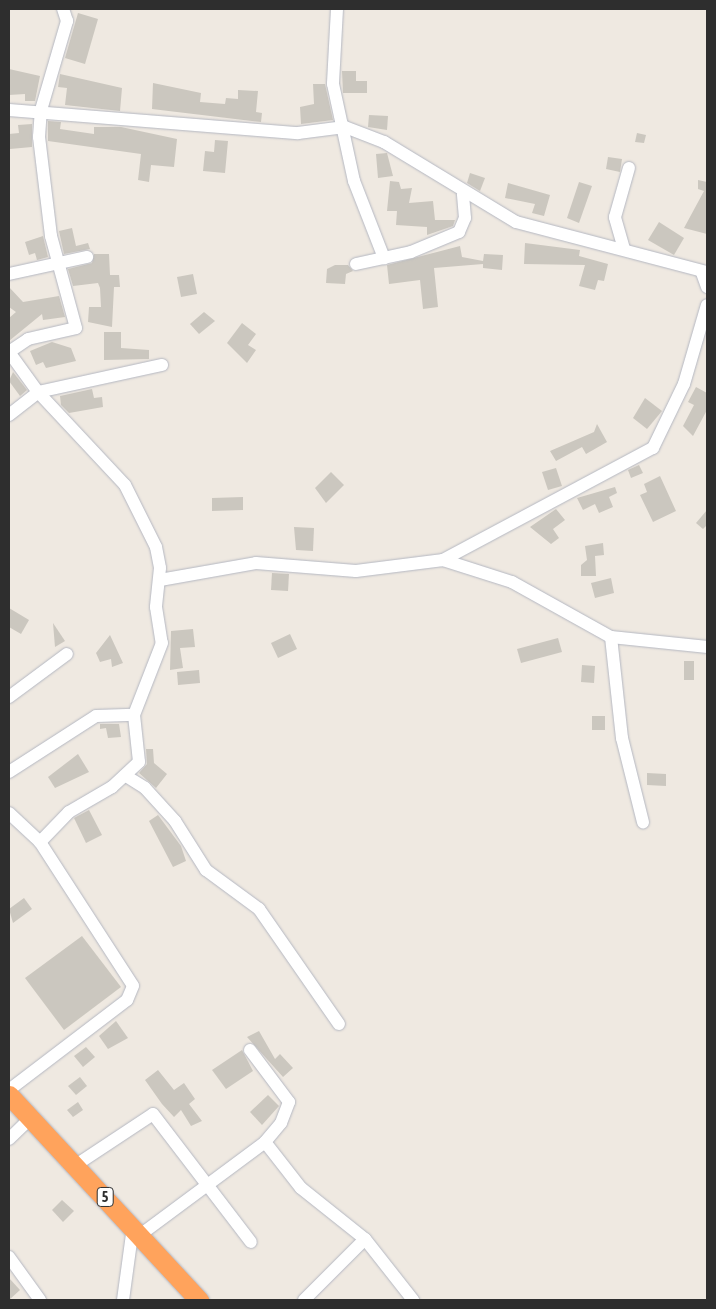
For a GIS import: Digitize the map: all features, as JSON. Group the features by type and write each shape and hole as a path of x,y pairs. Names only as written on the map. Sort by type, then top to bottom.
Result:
{"highway":[{"name":"5","path":"9,1095 76,1165 199,1300"}],"street":[{"path":"40,842 69,812 126,776 140,756 134,715 160,651 156,606 160,580 156,547 124,485 38,392 9,352 28,339 75,331 56,261 40,149 41,110 67,21 64,9"},
{"path":"337,9 333,84 345,127 358,198 384,258"},
{"path":"9,110 41,110 291,132 345,127 384,142 463,194 516,222 624,249 704,273 707,287"},
{"path":"624,249 615,217 629,168"},
{"path":"356,264 384,258 459,232 465,218 463,194"},
{"path":"9,274 56,261 87,257"},
{"path":"160,580 256,563 356,571 443,560 653,448 684,384 707,305"},
{"path":"9,415 38,392 162,366"},
{"path":"443,560 512,582 611,637 707,647"},
{"path":"611,637 622,738 643,822"},
{"path":"9,697 67,654"},
{"path":"9,772 96,716 134,715"},
{"path":"126,776 175,821 206,870 259,909 339,1024"},
{"path":"9,813 40,842 130,978 132,989 127,1000 9,1090"},
{"path":"123,1300 137,1231 208,1188 265,1142 281,1123 289,1102 250,1050"},
{"path":"76,1165 153,1114 251,1242"},
{"path":"9,1139 31,1118"},
{"path":"265,1142 307,1194 366,1239 413,1300"},
{"path":"304,1300 366,1239"},
{"path":"9,1257 40,1300"}],"building":[{"path":"78,13 98,19 85,64 65,58"},
{"path":"9,69 40,76 35,101 25,101 25,94 9,95"},
{"path":"342,71 356,71 356,81 367,81 367,93 343,93"},
{"path":"60,74 122,88 120,111 65,105 67,88 58,87"},
{"path":"153,83 201,93 200,102 225,104 226,98 238,99 238,90 258,91 256,112 262,113 261,122 152,109"},
{"path":"313,84 325,84 333,120 301,124 300,107 314,104"},
{"path":"369,115 388,116 387,130 368,127"},
{"path":"48,121 61,122 60,129 94,134 94,127 121,127 177,139 174,167 151,165 149,182 138,180 141,154 48,141"},
{"path":"32,124 32,147 10,149 9,134 19,133 18,125"},
{"path":"637,133 646,135 644,143 635,142"},
{"path":"215,140 228,141 225,173 203,171 205,151 214,152"},
{"path":"387,153 393,176 378,178 376,154"},
{"path":"608,157 622,159 620,172 606,169"},
{"path":"470,173 485,178 480,191 467,183"},
{"path":"698,180 707,182 707,234 684,228 704,191 698,189"},
{"path":"390,181 399,182 401,189 412,188 409,203 433,201 435,220 455,220 453,226 427,235 427,227 396,225 397,211 387,211"},
{"path":"579,182 592,186 579,223 567,218"},
{"path":"508,183 550,195 544,216 532,213 535,204 505,198"},
{"path":"659,222 684,238 674,255 648,240"},
{"path":"72,228 76,246 88,243 90,249 64,254 59,231"},
{"path":"43,236 48,257 37,260 35,253 29,255 25,242"},
{"path":"525,243 580,250 579,256 608,264 604,281 598,280 595,290 579,286 585,265 524,264"},
{"path":"460,246 462,257 483,261 484,254 503,255 502,270 483,268 483,264 434,268 438,307 423,309 420,280 389,284 387,265"},
{"path":"94,254 109,254 110,275 119,275 120,287 114,287 112,327 88,322 89,307 101,307 100,288 98,283 73,286 68,269 92,263"},
{"path":"335,265 348,265 353,271 346,274 345,284 326,283 327,269"},
{"path":"193,274 197,294 181,297 177,277"},
{"path":"9,287 23,302 59,296 65,317 43,320 42,314 9,341 9,318 16,312 9,307"},
{"path":"204,312 215,321 199,334 190,324"},
{"path":"242,323 256,334 248,345 256,350 247,363 227,343"},
{"path":"104,332 121,332 121,348 149,350 149,359 104,360"},
{"path":"52,342 71,348 76,361 46,368 43,362 36,365 30,351"},
{"path":"13,372 27,390 20,396 9,381"},
{"path":"696,387 707,393 707,410 693,436 683,426 694,405 688,402"},
{"path":"92,389 94,398 102,397 103,407 69,413 61,405 60,396"},
{"path":"645,398 662,411 647,429 633,418"},
{"path":"597,424 607,442 586,454 582,447 556,461 550,451 594,432"},
{"path":"639,465 643,473 631,478 628,470"},
{"path":"556,468 562,486 548,490 542,472"},
{"path":"331,472 344,485 326,503 315,488"},
{"path":"660,476 676,511 653,522 640,495 647,492 644,484"},
{"path":"615,487 617,493 609,497 613,507 599,513 595,504 583,510 577,498"},
{"path":"243,497 243,510 212,511 212,498"},
{"path":"556,509 565,520 553,529 559,538 551,544 530,527"},
{"path":"707,510 707,525 703,529 696,523"},
{"path":"294,527 314,528 313,551 296,550"},
{"path":"603,543 604,555 595,556 596,576 581,576 581,565 587,560 585,546"},
{"path":"272,573 289,574 288,591 271,590"},
{"path":"611,578 614,593 595,598 591,583"},
{"path":"9,608 29,620 21,634 9,627"},
{"path":"53,623 65,641 55,647"},
{"path":"193,629 195,647 180,648 183,668 170,670 171,631"},
{"path":"290,634 297,649 278,658 271,643"},
{"path":"110,635 123,663 112,667 111,659 100,662 96,653"},
{"path":"558,638 562,652 521,663 517,649"},
{"path":"684,661 694,661 694,680 684,680"},
{"path":"582,665 595,666 594,683 581,682"},
{"path":"199,670 200,683 178,685 177,672"},
{"path":"592,716 605,716 605,730 592,730"},
{"path":"100,724 119,724 121,737 108,738 106,728 100,729"},
{"path":"146,749 153,749 154,763 167,774 156,788 139,773 147,764"},
{"path":"78,754 89,772 55,788 48,777"},
{"path":"647,773 666,774 666,786 647,785"},
{"path":"89,810 102,835 86,843 74,818"},
{"path":"158,815 181,846 186,861 173,867 149,821"},
{"path":"24,898 32,909 13,923 9,909"},
{"path":"82,936 121,987 64,1030 25,978"},
{"path":"116,1021 128,1038 108,1049 99,1036"},
{"path":"259,1031 275,1059 280,1054 293,1068 283,1077 247,1037"},
{"path":"86,1047 95,1057 83,1067 74,1056"},
{"path":"242,1050 253,1071 226,1089 212,1070"},
{"path":"158,1070 174,1090 184,1083 195,1099 189,1104 202,1121 191,1126 181,1110 174,1117 162,1104 145,1080"},
{"path":"80,1077 87,1086 76,1095 68,1086"},
{"path":"268,1095 279,1106 262,1125 250,1112"},
{"path":"78,1102 83,1110 73,1117 67,1110"},
{"path":"62,1200 74,1211 63,1222 52,1210"},
{"path":"9,1278 20,1290 9,1300"}]}
